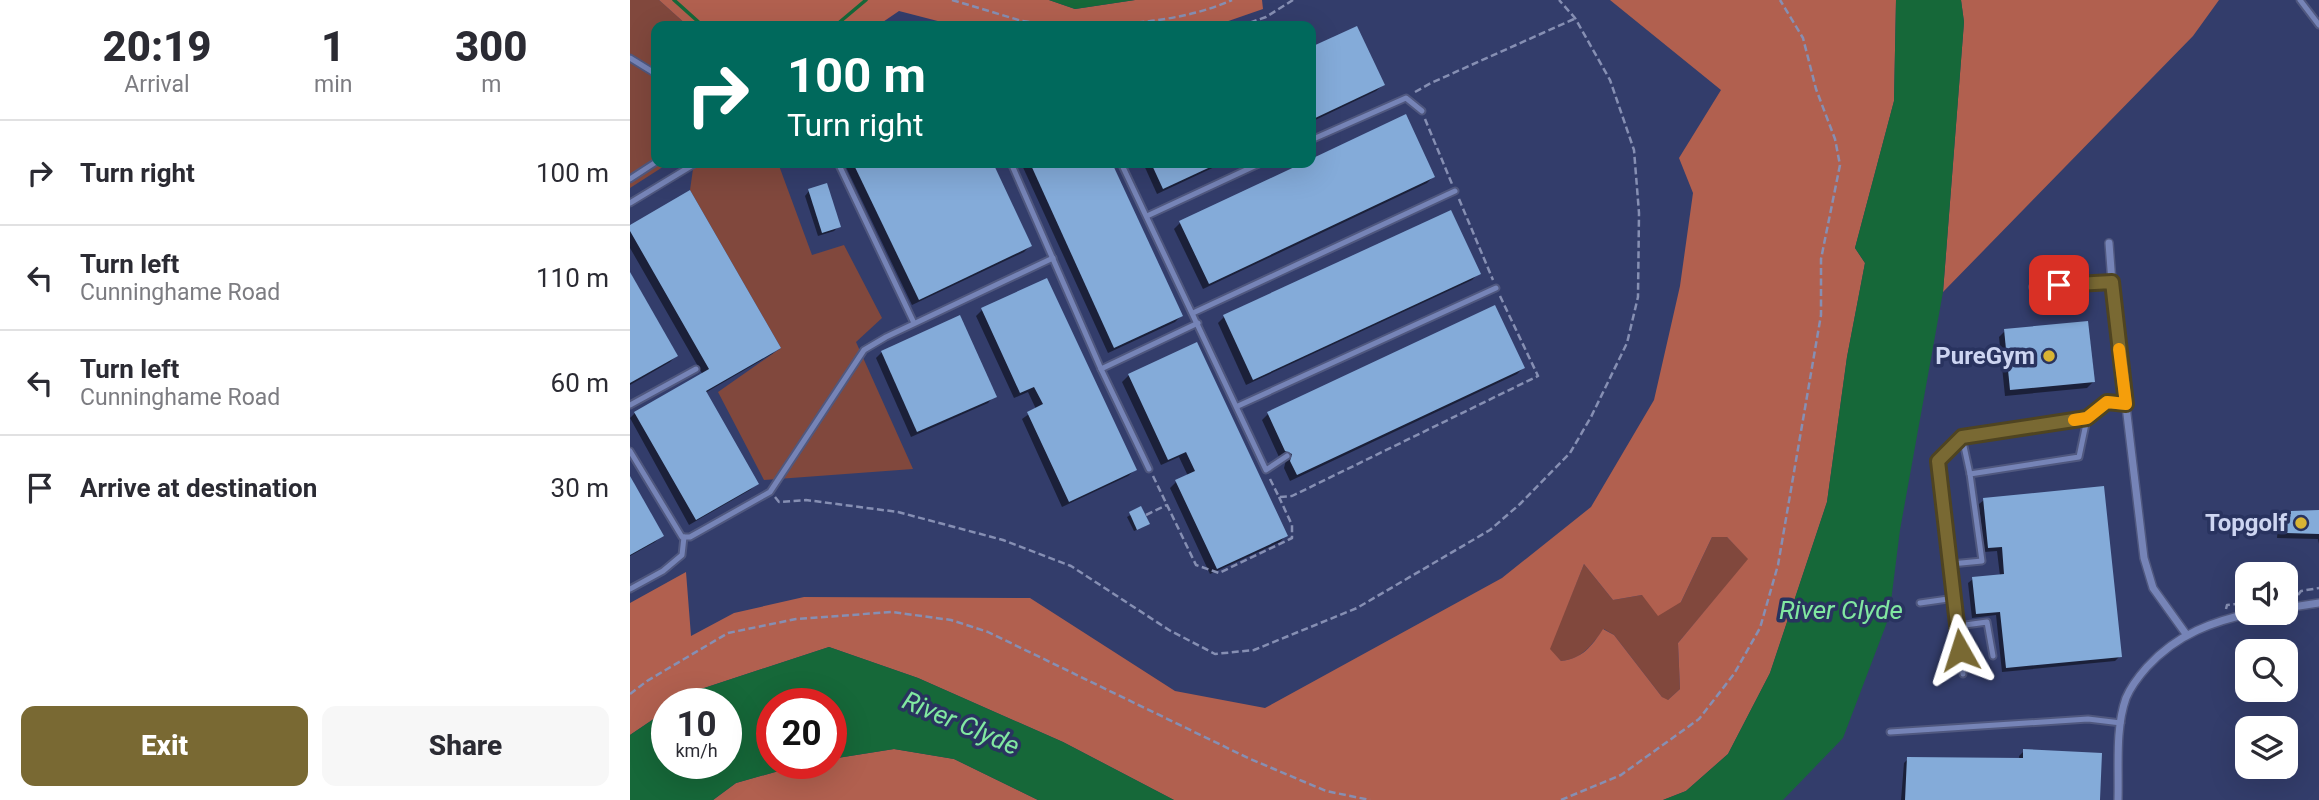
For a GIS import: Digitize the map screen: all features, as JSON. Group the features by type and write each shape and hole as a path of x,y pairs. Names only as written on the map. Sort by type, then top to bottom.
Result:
{"street":[{"path":"2109,243 2148,573 2164,606 2186,634"},
{"path":"2033,287 2112,282"},
{"path":"2298,606 2319,603"},
{"path":"2118,800 2121,723 2127,697 2136,679 2171,644 2186,634 2235,617"}],"lane":[{"path":"2300,0 2319,25"},
{"path":"630,58 651,71"},
{"path":"1316,138 1406,97 1422,111"},
{"path":"630,178 651,165"},
{"path":"630,203 688,168"},
{"path":"840,168 914,323"},
{"path":"1013,168 1101,369 1149,468"},
{"path":"1123,168 1266,470 1287,456"},
{"path":"1146,216 1250,168"},
{"path":"1193,313 1455,191"},
{"path":"630,451 681,537 690,537 770,492 864,350 914,323 1053,258"},
{"path":"1238,406 1496,288"},
{"path":"1101,369 1198,323"},
{"path":"630,405 696,369"},
{"path":"1963,674 1938,461 1962,437 2087,418 2107,402 2126,404"},
{"path":"1970,474 2079,457 2087,418"},
{"path":"1951,564 1982,561 1962,437"},
{"path":"630,589 663,571 682,555 684,537"},
{"path":"1920,603 1955,598"},
{"path":"1958,625 1987,622 1993,656"},
{"path":"1890,732 2088,719 2121,723"}],"path":[{"path":"953,0 1022,21"},
{"path":"1140,21 1179,15 1232,0"},
{"path":"1256,21 1266,18 1293,0"},
{"path":"770,492 779,502 806,500 898,512 1003,540 1071,566 1169,630 1215,654 1254,650 1357,608 1490,530 1570,453 1591,417 1626,343 1638,297 1639,213 1633,150 1610,80 1575,18 1559,0"},
{"path":"1561,800 1621,775 1699,719 1734,674 1760,628 1779,565 1821,315 1821,259 1840,164 1835,139 1816,89 1804,38 1780,0"},
{"path":"1406,97 1430,83 1575,18"},
{"path":"1279,497 1292,496 1538,376 1496,288 1422,111"},
{"path":"1149,468 1196,565 1219,573 1292,538 1292,525 1266,470"},
{"path":"1146,515 1167,505"},
{"path":"2298,596 2301,591 2319,588"},
{"path":"630,694 646,681 728,633 796,619 892,612 951,620 988,632 1248,758 1326,791 1370,800"}],"shaded area":[{"path":"630,0 659,0 682,21 651,21 651,168 661,168 630,188"},
{"path":"659,0 1049,0 1075,9 1135,0 1262,0 1263,9 1228,21 938,21 899,11 884,21 682,21"},
{"path":"1610,0 1896,0 1894,101 1855,248 1865,263 1847,357 1827,502 1770,673 1728,754 1686,791 1663,800 1174,800 1063,742 918,678 829,647 704,688 651,688 651,721 630,735 630,603 686,572 691,636 734,613 804,597 1030,598 1175,691 1265,708 1502,578 1591,507 1654,400 1680,286 1693,193 1679,158 1721,90","holes":["1712,537 1727,537 1748,559 1678,643 1680,689 1668,700 1662,697 1614,635 1603,629 1590,646 1575,658 1561,661 1550,649 1584,564 1613,600 1642,595 1658,616 1681,602"]},
{"path":"1961,0 2219,0 2193,36 1943,292 1964,22"},
{"path":"780,168 812,255 844,245 882,318 856,342 913,469 764,480 718,392 781,348 690,190 693,169"},
{"path":"1712,537 1727,537 1749,559 1678,643 1680,689 1667,701 1614,635 1604,629 1586,650 1569,660 1561,661 1549,649 1584,564 1613,600 1642,595 1681,602"},
{"path":"894,749 954,759 1038,800 713,800 736,783 756,777 847,779 847,756"}],"water":[{"path":"1049,0 1135,0 1075,9"},
{"name":"River Clyde","path":"1896,0 1961,0 1964,22 1943,292 1900,530 1889,617 1843,738 1783,800 1663,800 1686,791 1728,754 1770,673 1827,502 1847,357 1865,263 1855,248 1894,101"},
{"name":"River Clyde","path":"829,647 918,678 1063,742 1174,800 1038,800 954,759 894,749 847,756 847,688 756,688 756,777 736,783 713,800 630,800 630,735 651,721 651,779 742,779 742,688 704,688"}],"building":[{"path":"1357,26 1385,85 1316,118 1316,45"},
{"path":"1406,114 1435,177 1209,284 1179,221 1292,168 1316,168 1316,157"},
{"path":"855,168 995,168 1032,246 919,300"},
{"path":"1032,168 1114,168 1183,316 1114,348"},
{"path":"1153,168 1208,168 1163,189"},
{"path":"827,183 841,227 822,233 808,189"},
{"path":"690,190 781,348 706,391 759,484 696,520 634,412 709,369 630,231 630,225"},
{"path":"1451,210 1481,274 1253,380 1223,315"},
{"path":"630,272 678,356 630,383"},
{"path":"1047,278 1137,470 1069,502 1027,412 1043,404 1034,387 1020,393 981,308"},
{"path":"1495,305 1525,368 1297,475 1290,461 1292,454 1285,451 1267,412"},
{"path":"960,315 997,397 917,432 881,351"},
{"name":"PureGym","path":"2088,321 2095,382 2010,390 2004,329"},
{"path":"1197,342 1288,536 1217,569 1175,480 1195,471 1186,452 1168,460 1128,374"},
{"path":"630,476 664,536 630,555"},
{"path":"2104,486 2122,657 2006,668 2000,612 1976,614 1972,577 2004,574 2002,547 1988,548 1983,498"},
{"path":"1141,506 1150,524 1137,530 1129,512"},
{"name":"Topgolf","path":"2319,510 2319,534 2283,533 2284,514 2291,514 2291,511"},
{"path":"2023,749 2102,753 2100,800 1905,800 1907,757 2023,758"}],"waterway":[{"path":"674,0 697,21"},
{"path":"841,21 866,0"}],"slow traffic":[{"path":"2074,420 2087,418 2107,402 2126,404 2119,349"}],"place":[{"name":"PureGym","path":"2049,356"},
{"name":"Topgolf","path":"2301,523"}],"route":[{"path":"1960,650 1938,461 1962,437 2087,418 2107,402 2126,404 2112,282 2059,285"}]}
